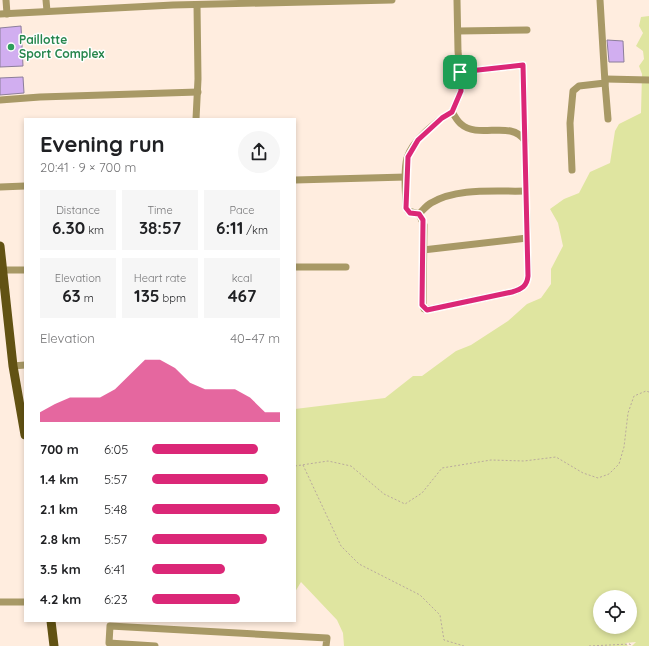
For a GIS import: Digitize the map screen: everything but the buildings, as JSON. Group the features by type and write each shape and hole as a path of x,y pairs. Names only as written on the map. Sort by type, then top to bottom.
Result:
{"main road":[{"path":"0,246 13,366 24,429"},
{"path":"51,622 54,646"}],"street":[{"path":"6,0 4,14 197,5 217,2 392,0"},
{"path":"46,0 47,12"},
{"path":"458,0 461,91 452,112 442,118 418,140 408,157 406,177 406,208 410,213 419,214 430,204 445,196 464,193 526,191"},
{"path":"600,0 608,119"},
{"path":"196,118 198,92 197,5"},
{"path":"458,31 527,30"},
{"path":"419,214 424,225 422,305 427,310 512,292 524,287 527,283 523,65 460,72"},
{"path":"572,170 570,123 574,91 579,86 606,81 649,80"},
{"path":"0,100 47,96 198,92"},
{"path":"452,112 460,124 467,128 476,130 513,131 521,136 525,141"},
{"path":"296,180 406,177"},
{"path":"0,187 24,186"},
{"path":"423,250 527,238"},
{"path":"296,267 346,267"},
{"path":"3,270 24,270"},
{"path":"13,366 24,366"},
{"path":"0,602 24,602"},
{"path":"155,646 109,643 110,626 327,638 326,646"}],"path":[{"path":"296,466 328,461 351,466 384,494 405,504 422,493 442,468 491,460 524,462 556,457 584,473 598,478 609,474 619,464 624,447 628,413 634,396 646,391 649,392"},
{"path":"303,465 341,546 359,564 420,595 440,615 444,640 464,646"},
{"path":"589,646 630,644 631,646"}],"green space":[{"path":"649,16 649,646 632,646 636,642 625,643 628,646 344,646 343,633 337,620 301,582 296,590 296,409 385,398 413,376 422,376 456,351 471,345 508,321 527,304 541,298 551,284 551,269 563,246 558,223 550,209 564,199 579,193 590,172 610,163 615,131 619,124 641,113 642,74 639,66 644,59 643,51 636,46 643,33 639,26 641,17"}],"place":[{"name":"Paillotte Sport Complex","path":"11,47"}],"route":[{"path":"523,65 528,276 527,283 519,290 427,310 424,309 422,305 424,225 419,214 410,213 406,208 406,163 418,140 442,118 452,112 461,91 460,72 523,65"}]}
